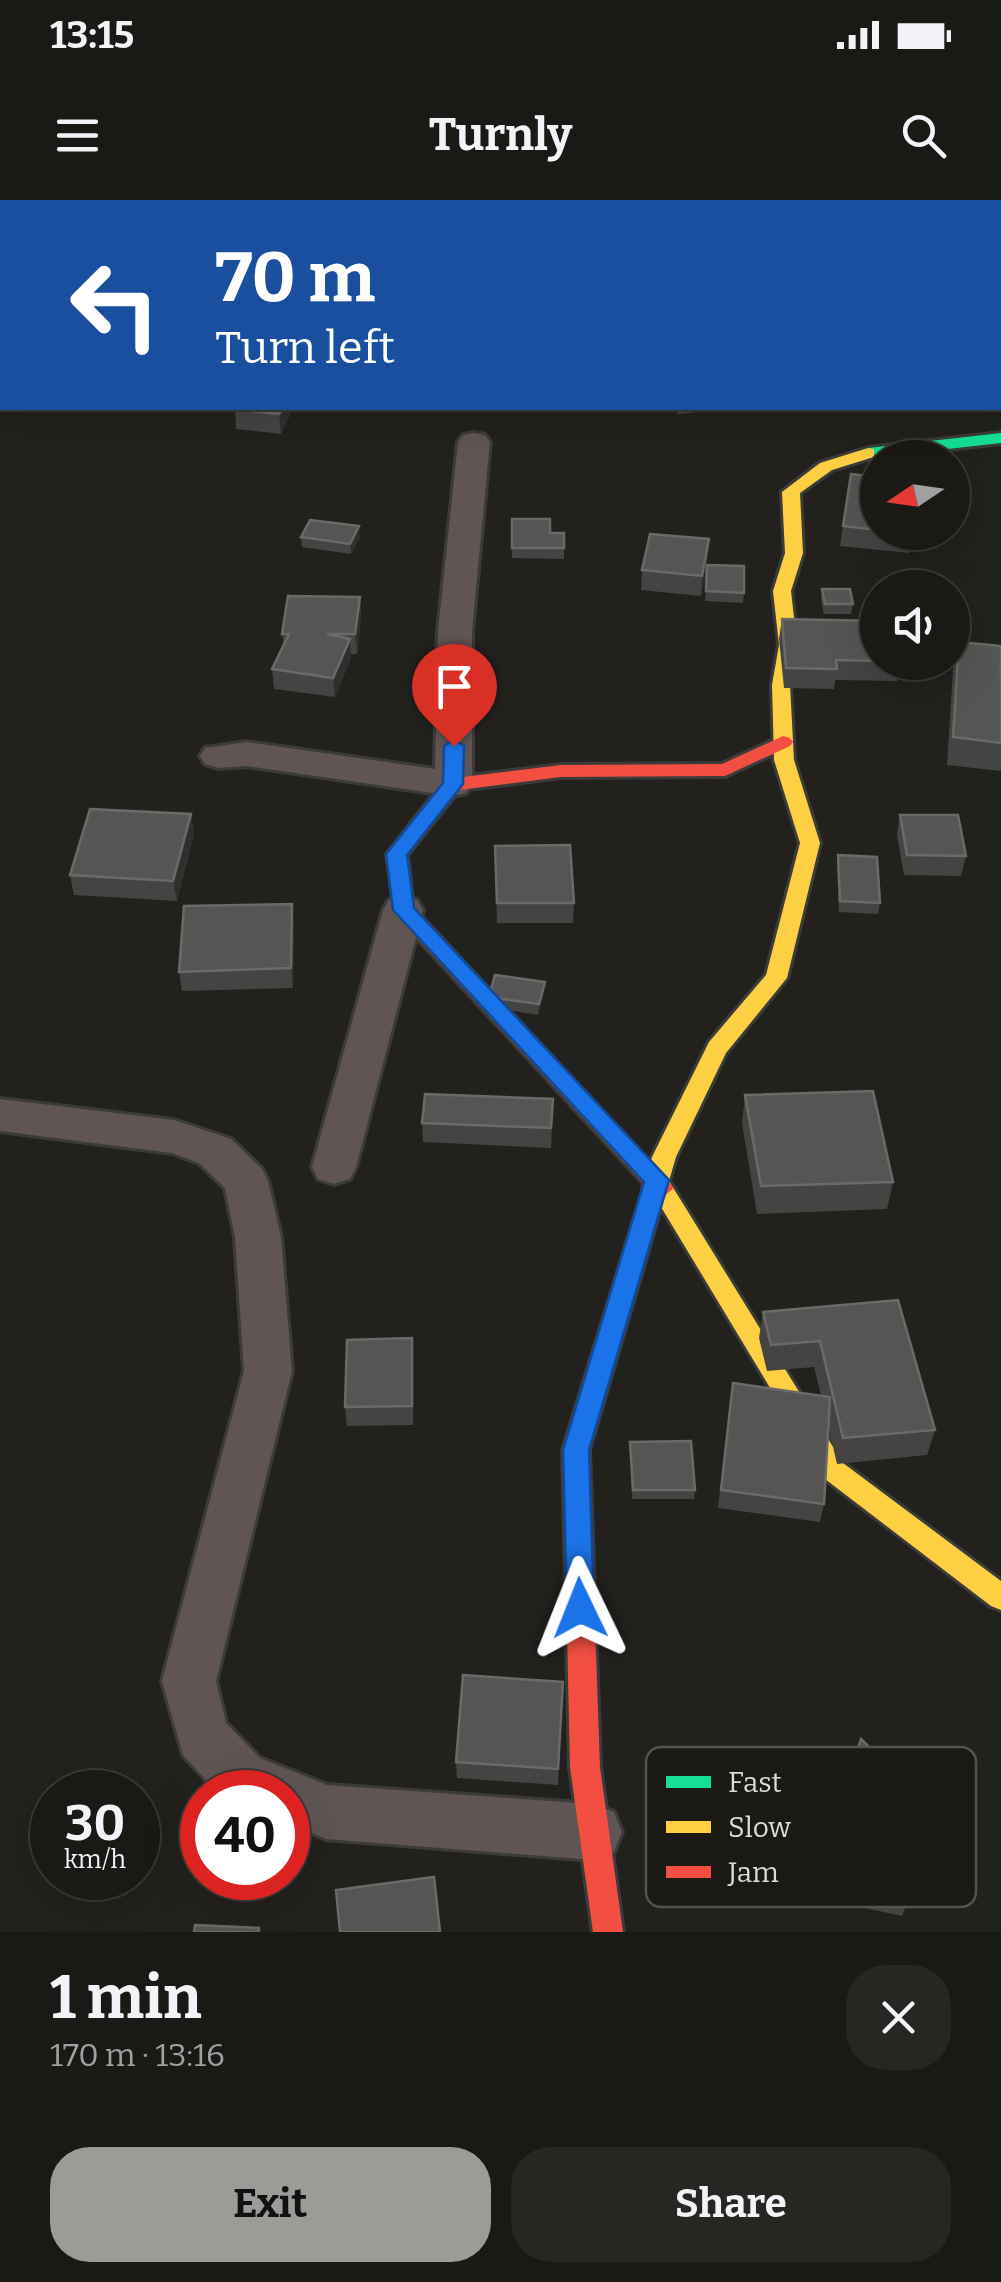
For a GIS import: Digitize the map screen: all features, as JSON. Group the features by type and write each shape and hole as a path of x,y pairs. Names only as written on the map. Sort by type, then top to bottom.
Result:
{"street":[{"path":"608,1932 585,1767 576,1450 664,1157 717,1048 776,978 810,843 784,760 783,742 781,685 788,645 782,591 794,553 791,492 806,474 844,456 976,446 1001,438"},
{"path":"334,1166 404,910 397,854 453,784 456,631 474,442"},
{"path":"218,756 247,754 453,784 561,771 725,770 783,742"},
{"path":"404,910 657,1180 834,1471 1001,1597"},
{"path":"0,1115 174,1137 215,1151 246,1182 258,1237 268,1371 189,1681 202,1736 234,1770"},
{"path":"310,1805 326,1812 594,1832"}],"building":[{"path":"243,410 282,410 279,414"},
{"path":"851,474 860,475 860,528 843,526"},
{"path":"512,519 550,519 550,533 564,533 564,548 512,548"},
{"path":"310,520 359,526 350,544 301,537"},
{"path":"650,534 709,539 702,576 642,570"},
{"path":"707,565 744,566 744,593 706,591"},
{"path":"822,589 850,589 853,604 825,604"},
{"path":"288,596 360,597 355,634 327,634 350,639 333,678 272,669 289,634 282,634"},
{"path":"782,619 860,621 860,661 836,660 837,669 786,668"},
{"path":"970,643 1001,646 1001,743 953,737 957,680 970,680"},
{"path":"90,809 191,814 173,881 70,875"},
{"path":"900,815 958,815 966,856 907,855"},
{"path":"570,845 574,903 497,903 495,846"},
{"path":"838,855 877,857 880,903 840,901"},
{"path":"292,904 291,968 179,972 184,906"},
{"path":"495,975 545,982 539,1004 489,997"},
{"path":"873,1091 893,1182 761,1186 745,1095"},
{"path":"425,1094 553,1099 551,1128 422,1123"},
{"path":"898,1300 935,1430 843,1438 820,1341 771,1345 763,1312"},
{"path":"412,1338 412,1406 345,1407 347,1340"},
{"path":"733,1383 830,1397 824,1504 721,1490"},
{"path":"691,1441 695,1490 633,1490 630,1442"},
{"path":"463,1675 563,1682 558,1769 456,1762"},
{"path":"434,1877 440,1932 340,1932 336,1890"},
{"path":"195,1925 259,1928 259,1932 194,1932"}],"traffic: fast":[{"path":"970,441 1001,438"}],"traffic: slow":[{"path":"655,1188 664,1157 717,1048 776,978 810,843 784,760 781,685 788,645 782,591 794,553 791,492 826,466 860,455"},
{"path":"662,1188 834,1471 1001,1597"}],"traffic: jam":[{"path":"662,1188 403,910 397,854 453,784 561,771 725,770 783,742"},
{"path":"608,1932 585,1767 576,1450 655,1188"}],"route":[{"path":"454,746 453,784 397,854 404,910 657,1180 576,1450 580,1608"}]}
